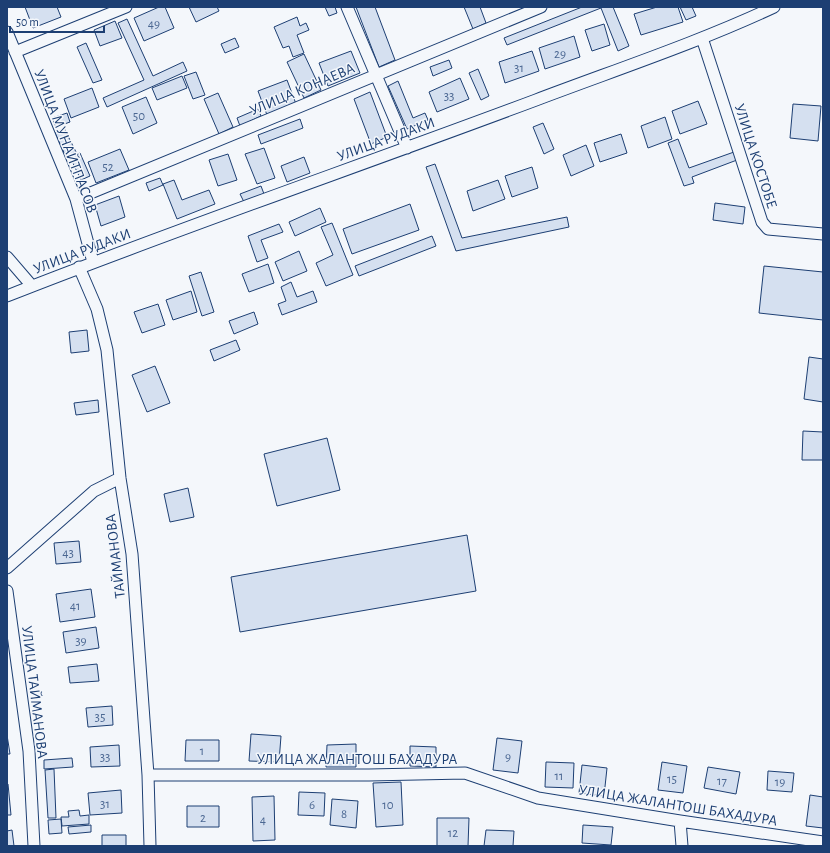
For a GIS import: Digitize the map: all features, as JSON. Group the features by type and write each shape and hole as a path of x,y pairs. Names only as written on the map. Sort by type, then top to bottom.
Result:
{"street":[{"path":"15,52 126,7"},
{"path":"347,7 407,148"},
{"name":"УЛИЦА КОНАЕВА","path":"76,199 541,7"},
{"name":"УЛИЦА РУДАКИ","path":"7,296 79,267 407,148 702,38 755,11 774,7"},
{"name":"УЛИЦА МУНАЙТПАСОВ","path":"7,32 76,199 93,262"},
{"name":"УЛИЦА КОСТОБЕ","path":"702,38 762,222 768,229 823,234"},
{"path":"7,257 32,286"},
{"name":"ТАЙМАНОВА","path":"79,267 97,309 107,350 120,478 132,554 148,775 150,846"},
{"path":"7,568 94,491 120,478"},
{"name":"УЛИЦА ТАЙМАНОВА","path":"7,591 29,751 34,846"},
{"name":"УЛИЦА ЖАЛАНТОШ БАХАДУРА","path":"148,775 369,776 465,773 538,798 823,842"},
{"path":"680,821 682,846"}],"building":[{"path":"25,7 57,7 61,17 33,28"},
{"path":"159,7 165,7 174,28 144,41 134,18"},
{"path":"189,7 217,7 219,11 196,22"},
{"path":"325,7 335,7 337,13 329,16"},
{"path":"356,7 375,7 395,60 379,67"},
{"path":"464,7 480,7 486,23 473,29"},
{"path":"582,7 613,7 629,46 618,51 601,8 507,45 504,38"},
{"path":"657,7 678,7 683,22 641,35 634,14"},
{"path":"680,7 692,7 696,16 686,20"},
{"path":"297,17 300,26 306,23 309,30 297,35 304,53 293,57 289,46 283,48 274,27"},
{"path":"127,19 153,76 183,62 187,71 107,107 103,98 144,80 118,23"},
{"path":"115,21 122,38 100,46 94,30"},
{"path":"604,24 610,45 592,51 585,30"},
{"path":"574,36 580,57 545,69 539,48"},
{"path":"235,38 239,47 225,53 221,44"},
{"path":"86,43 102,80 93,83 77,47"},
{"path":"351,51 360,73 328,86 319,63"},
{"path":"532,51 539,71 505,83 499,62"},
{"path":"304,54 321,90 304,98 287,62"},
{"path":"449,60 452,68 433,76 430,67"},
{"path":"478,69 489,96 481,100 469,73"},
{"path":"196,72 205,95 193,99 184,76"},
{"path":"182,76 187,88 157,100 152,88"},
{"path":"460,78 469,99 437,112 429,92"},
{"path":"287,80 296,104 267,115 258,91"},
{"path":"398,81 413,118 425,113 428,120 407,129 388,86"},
{"path":"92,88 99,107 71,118 64,99"},
{"path":"370,92 387,137 371,144 354,99"},
{"path":"218,93 233,127 219,134 204,99"},
{"path":"146,97 157,123 133,134 122,107"},
{"path":"698,101 707,124 680,134 672,111"},
{"path":"793,104 821,106 818,141 790,138"},
{"path":"258,109 261,116 240,126 237,118"},
{"path":"67,113 70,122 56,127 52,118"},
{"path":"665,117 672,139 648,148 641,126"},
{"path":"300,119 303,128 261,144 258,135"},
{"path":"543,123 554,149 544,154 533,127"},
{"path":"64,128 76,152 66,157 55,133"},
{"path":"621,134 627,153 600,162 594,143"},
{"path":"678,139 689,168 734,152 737,160 692,177 694,183 684,186 668,143"},
{"path":"586,145 594,166 571,176 563,155"},
{"path":"264,148 275,178 257,184 245,154"},
{"path":"120,149 129,170 96,183 88,162"},
{"path":"80,153 90,176 81,180 70,157"},
{"path":"228,154 237,180 218,186 209,160"},
{"path":"304,157 310,173 287,182 281,166"},
{"path":"435,164 462,238 567,217 569,227 456,251 426,167"},
{"path":"532,167 538,188 512,197 505,176"},
{"path":"160,178 163,185 149,191 146,183"},
{"path":"174,180 182,200 209,190 215,204 177,219 163,184"},
{"path":"498,180 505,199 473,211 467,191"},
{"path":"261,186 264,194 244,202 240,194"},
{"path":"119,196 125,217 101,226 95,205"},
{"path":"715,203 745,207 743,224 713,220"},
{"path":"410,204 419,230 352,254 343,229"},
{"path":"320,208 326,222 295,236 289,222"},
{"path":"332,223 353,275 326,286 316,263 333,255 321,227"},
{"path":"279,224 283,232 261,240 268,258 257,262 248,236"},
{"path":"432,236 436,246 359,276 355,266"},
{"path":"299,251 307,271 283,281 275,262"},
{"path":"268,264 274,283 249,292 242,274"},
{"path":"764,266 823,272 823,320 759,313"},
{"path":"201,272 214,312 202,316 189,276"},
{"path":"291,282 297,297 313,291 317,302 282,315 278,304 286,301 281,287"},
{"path":"191,291 197,312 173,320 166,300"},
{"path":"158,304 165,325 142,333 134,312"},
{"path":"254,312 258,324 234,334 229,321"},
{"path":"87,330 89,351 71,353 69,332"},
{"path":"236,340 240,350 214,361 210,350"},
{"path":"809,357 823,359 823,402 804,399"},
{"path":"155,366 170,403 147,412 132,375"},
{"path":"98,400 99,412 76,415 74,403"},
{"path":"803,431 823,432 823,460 802,460"},
{"path":"327,438 340,490 277,506 264,454"},
{"path":"188,488 194,517 170,522 164,494"},
{"path":"467,535 476,591 240,632 231,577"},
{"path":"79,541 81,562 56,564 54,543"},
{"path":"91,589 95,617 60,622 56,594"},
{"path":"96,627 99,648 66,653 63,632"},
{"path":"97,664 99,681 70,683 68,667"},
{"path":"112,706 113,725 88,727 86,708"},
{"path":"251,734 281,736 279,762 249,761"},
{"path":"7,735 10,754 7,754"},
{"path":"497,738 522,741 518,773 493,770"},
{"path":"186,740 219,740 219,761 185,761"},
{"path":"356,744 356,767 326,767 327,745"},
{"path":"119,745 120,766 91,767 90,747"},
{"path":"410,746 436,747 436,767 410,766"},
{"path":"72,758 73,767 44,769 44,760"},
{"path":"546,762 574,763 573,788 545,787"},
{"path":"662,762 687,766 683,793 658,790"},
{"path":"582,765 607,768 604,796 579,793"},
{"path":"708,767 740,772 736,794 704,788"},
{"path":"54,769 56,818 48,818 45,770"},
{"path":"768,771 794,773 792,792 767,790"},
{"path":"401,782 403,825 376,827 373,783"},
{"path":"8,784 11,815 7,815"},
{"path":"121,790 122,813 90,815 88,793"},
{"path":"299,792 325,793 324,816 298,815"},
{"path":"810,795 823,797 823,828 806,826"},
{"path":"274,796 275,840 253,841 252,797"},
{"path":"332,799 358,801 356,828 330,825"},
{"path":"187,806 219,806 219,827 187,827"},
{"path":"79,810 80,816 89,815 89,824 62,826 61,817 69,817 68,811"},
{"path":"437,818 469,818 468,846 437,846"},
{"path":"61,819 62,833 49,834 48,820"},
{"path":"91,825 91,832 69,834 68,827"},
{"path":"583,825 613,827 611,845 582,843"},
{"path":"12,830 14,846 7,846 7,831"},
{"path":"486,830 514,831 513,846 484,846"},
{"path":"102,835 126,835 126,846 102,846"}]}
